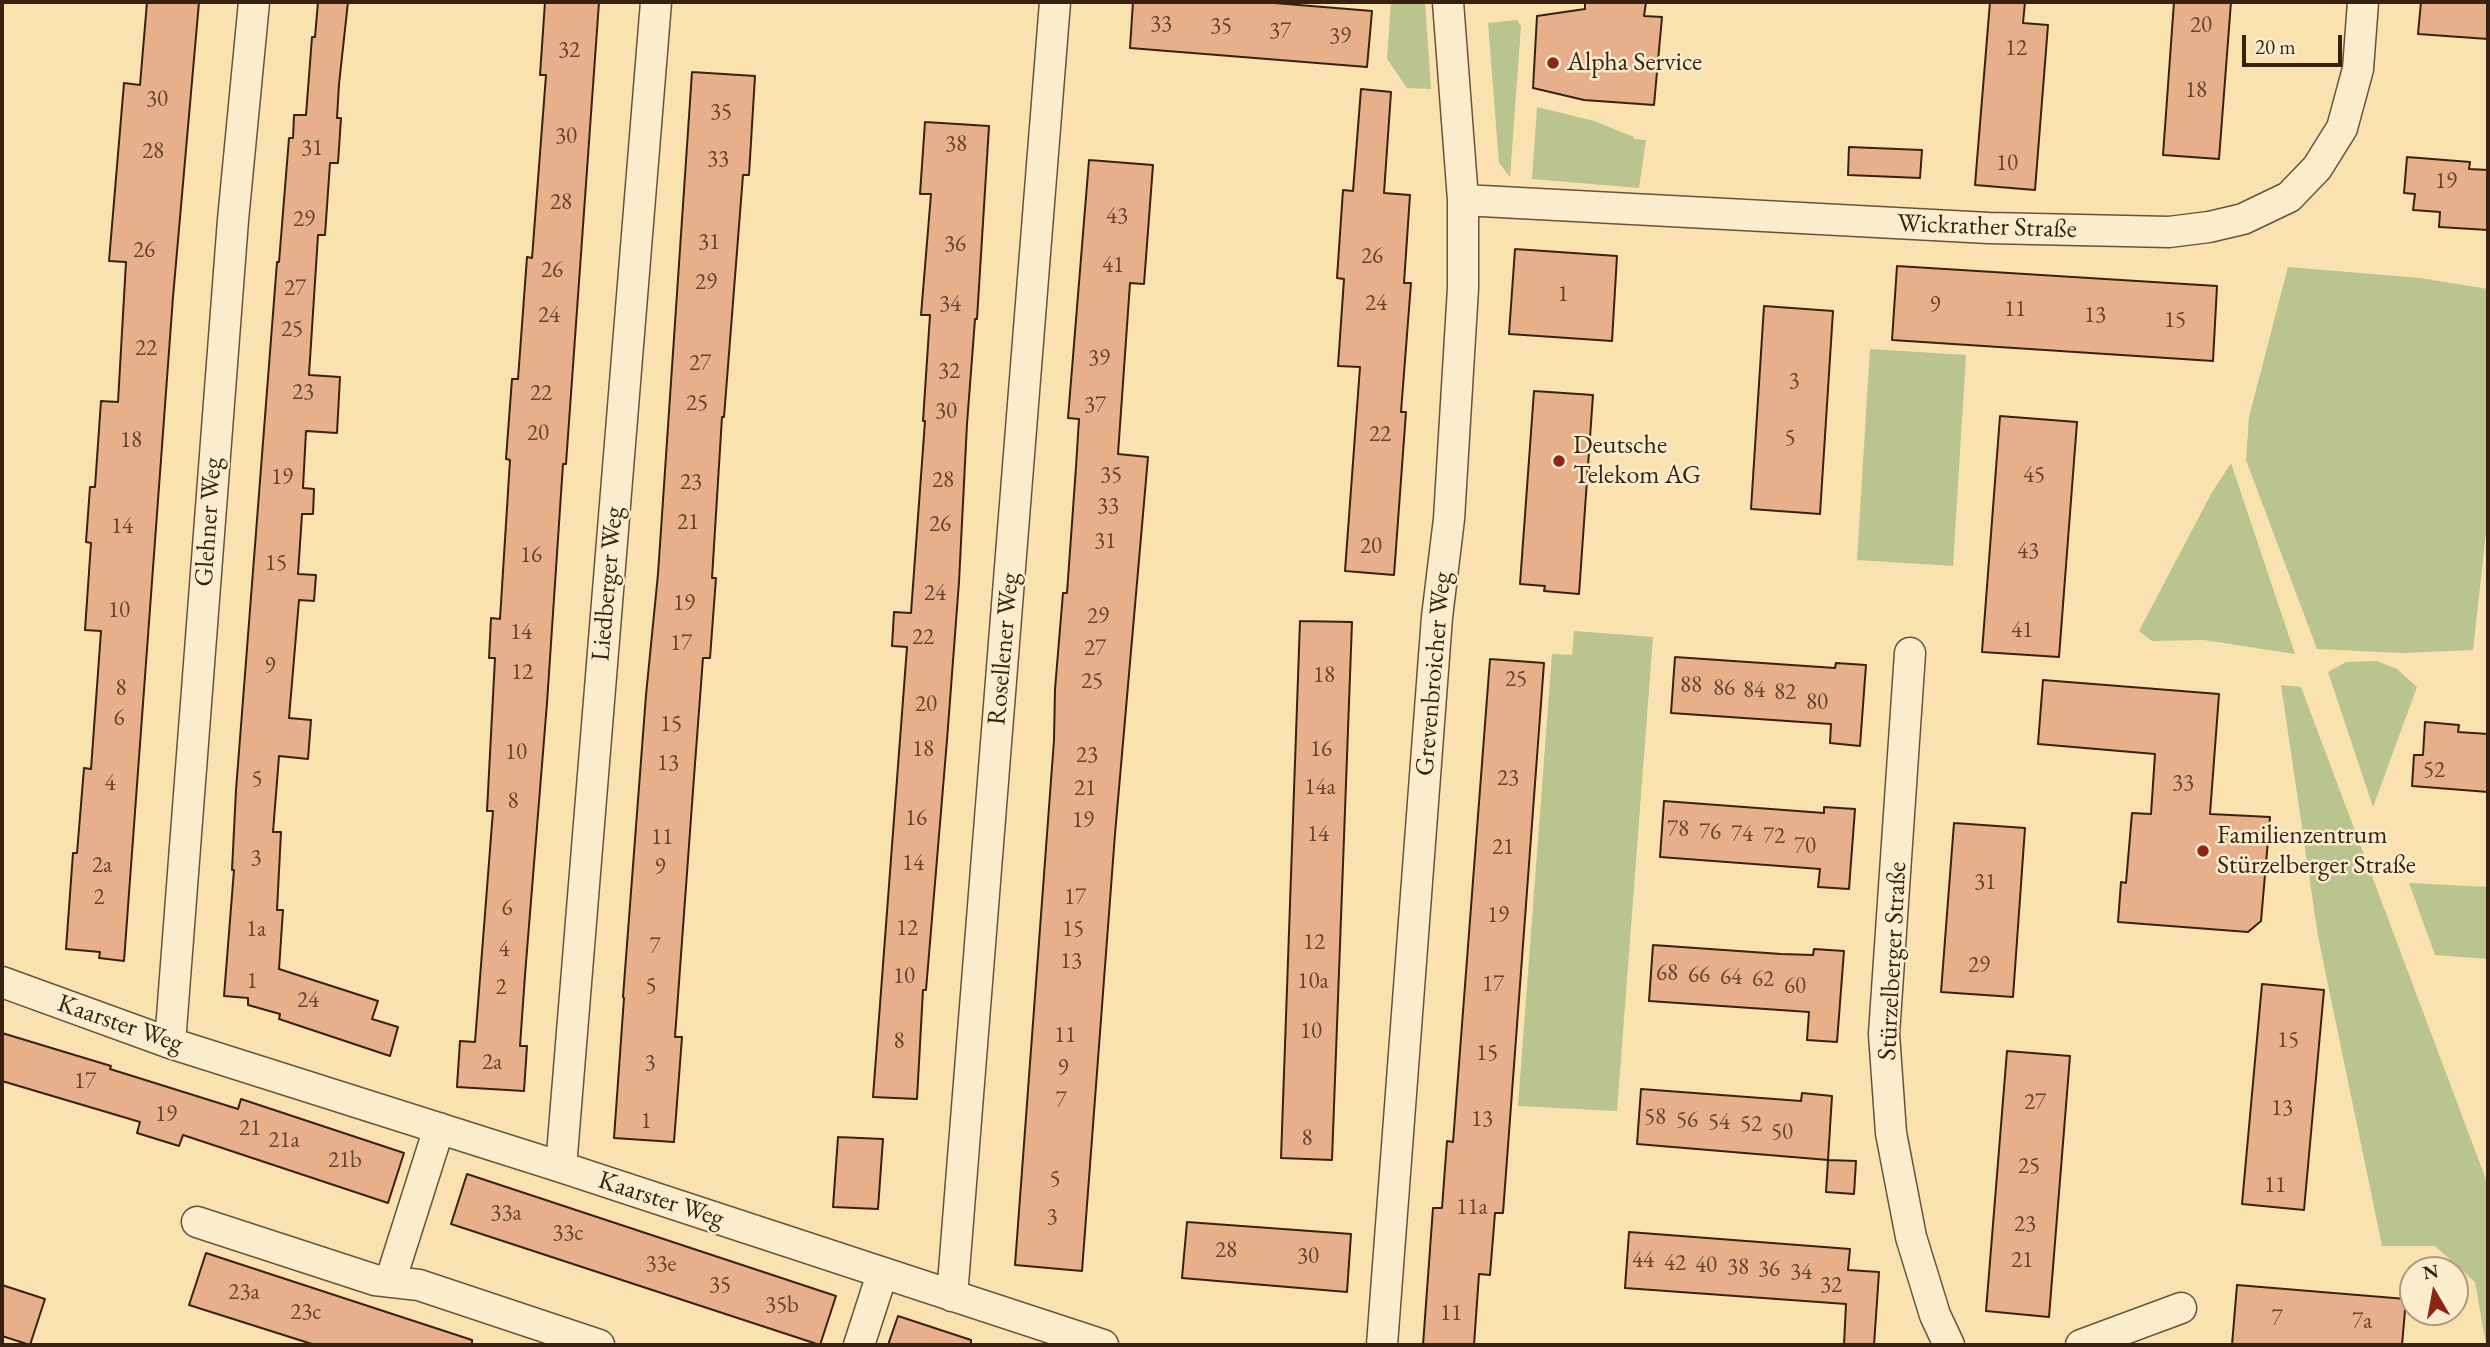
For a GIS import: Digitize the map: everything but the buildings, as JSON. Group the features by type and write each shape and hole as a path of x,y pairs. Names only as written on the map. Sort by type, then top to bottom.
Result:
{"street":[{"name":"Glehner Weg","path":"170,1043 232,234 254,2"},
{"name":"Liedberger Weg","path":"561,1167 656,2"},
{"name":"Rosellener Weg","path":"952,1296 1055,2"},
{"name":"Grevenbroicher Weg","path":"1382,1345 1437,617 1449,519 1463,288 1463,200 1448,2"},
{"name":"Wickrather Straße","path":"1463,200 1989,228 2169,232 2209,227 2243,219 2289,197 2317,168 2343,128 2358,69 2363,2"},
{"name":"Stürzelberger Straße","path":"1910,653 1884,1034 1891,1133 1911,1237 1935,1315 1949,1345"},
{"name":"Kaarster Weg","path":"2,982 170,1043 561,1167 1103,1345"},
{"path":"390,1282 439,1128"},
{"path":"197,1222 375,1280 419,1285 599,1345"},
{"path":"859,1345 882,1273"},
{"path":"2081,1345 2180,1308"}],"green space":[{"path":"1391,2 1425,2 1431,89 1407,88 1387,59"},
{"path":"1517,20 1521,26 1510,177 1499,163 1488,23"},
{"path":"1537,107 1594,121 1634,139 1646,140 1639,188 1532,179"},
{"path":"2288,267 2420,278 2488,289 2488,514 2473,650 2401,653 2317,649 2246,460 2249,417"},
{"path":"1870,349 1966,355 1953,566 1857,560"},
{"path":"2231,463 2295,654 2204,640 2152,641 2139,631 2211,494"},
{"path":"1574,631 1653,637 1617,1111 1518,1106 1552,654 1572,655"},
{"path":"2377,661 2397,669 2417,687 2373,807 2328,672 2346,662"},
{"path":"2281,685 2301,687 2488,1185 2488,1345 2475,1282 2469,1277 2469,1256 2446,1256 2435,1246 2382,1246 2318,936"},
{"path":"2409,883 2488,887 2488,959 2435,955"}],"place":[{"name":"Alpha Service","path":"1553,63"},
{"name":"Deutsche Telekom AG","path":"1559,461"},
{"name":"Familienzentrum Stürzelberger Straße","path":"2203,851"}]}
